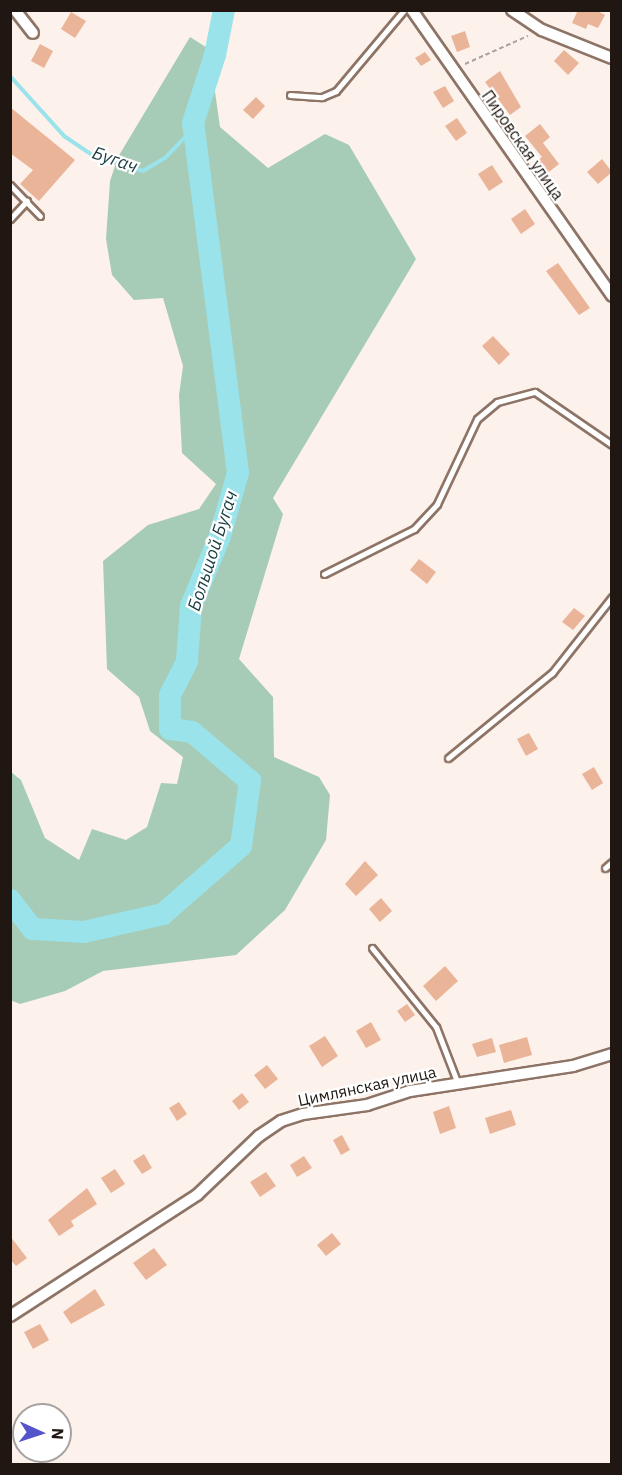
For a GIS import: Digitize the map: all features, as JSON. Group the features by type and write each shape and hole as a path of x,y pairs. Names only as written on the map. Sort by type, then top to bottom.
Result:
{"street":[{"path":"15,10 33,33"},
{"name":"Пировская улица","path":"412,10 451,71 612,296"},
{"path":"512,10 542,30 612,58"},
{"name":"Цимлянская улица","path":"10,1316 197,1195 259,1136 281,1121 458,1084 573,1066 612,1054"}],"lane":[{"path":"290,95 322,97 336,91 404,10"},
{"path":"10,185 40,216"},
{"path":"10,219 27,201"},
{"path":"324,574 414,529 437,504 477,419 497,402 535,392 612,445"},
{"path":"448,758 552,673 612,597"},
{"path":"605,868 612,862"},
{"path":"372,948 436,1027 458,1084"}],"path":[{"path":"451,71 542,30"}],"green space":[{"path":"190,37 209,49 220,127 268,168 325,134 349,145 416,259 273,498 283,514 239,659 273,697 274,757 319,777 330,795 326,840 285,910 236,955 103,971 65,991 20,1004 10,1000 11,772 21,780 45,838 79,860 92,829 126,840 147,827 161,783 177,784 183,757 150,731 139,697 107,669 103,561 148,525 199,509 216,484 182,453 179,395 183,366 163,298 134,300 112,275 106,239 110,181 118,157"}],"building":[{"path":"578,10 596,10 605,15 598,28 588,24 586,29 572,23"},
{"path":"71,12 86,21 75,38 61,29"},
{"path":"465,31 470,47 457,52 451,36"},
{"path":"40,44 53,51 44,68 31,61"},
{"path":"564,50 579,63 568,75 554,61"},
{"path":"425,52 431,60 421,66 415,58"},
{"path":"500,71 521,107 510,115 485,82"},
{"path":"445,86 454,101 443,108 433,92"},
{"path":"256,97 265,106 253,119 243,110"},
{"path":"10,107 75,160 39,201 20,184 33,170 10,153"},
{"path":"457,118 467,133 456,141 445,126"},
{"path":"540,124 550,137 543,143 559,164 545,175 535,162 542,157 525,136"},
{"path":"602,159 612,172 598,184 587,172"},
{"path":"492,165 503,182 489,191 478,174"},
{"path":"525,209 535,224 521,234 511,219"},
{"path":"558,263 590,308 579,315 546,271"},
{"path":"493,336 510,354 499,365 482,346"},
{"path":"419,559 436,572 427,584 410,570"},
{"path":"574,608 585,616 573,630 562,622"},
{"path":"529,733 538,749 526,756 517,739"},
{"path":"594,767 603,783 592,790 582,774"},
{"path":"365,861 378,875 356,896 345,884"},
{"path":"381,898 392,911 380,922 369,909"},
{"path":"445,966 458,981 436,1001 423,986"},
{"path":"407,1004 415,1015 405,1022 397,1011"},
{"path":"371,1022 381,1040 366,1048 356,1031"},
{"path":"325,1036 338,1056 322,1067 309,1046"},
{"path":"527,1037 532,1055 504,1063 499,1045"},
{"path":"492,1038 496,1052 477,1057 472,1044"},
{"path":"267,1065 278,1079 265,1089 254,1075"},
{"path":"242,1093 249,1102 239,1110 232,1101"},
{"path":"179,1102 187,1114 177,1121 169,1108"},
{"path":"449,1106 456,1128 440,1134 433,1112"},
{"path":"511,1110 516,1125 490,1134 485,1118"},
{"path":"342,1135 350,1150 341,1155 333,1140"},
{"path":"144,1154 152,1168 142,1174 133,1161"},
{"path":"304,1156 312,1168 297,1177 290,1165"},
{"path":"115,1169 125,1184 111,1193 101,1178"},
{"path":"266,1172 276,1186 260,1197 250,1182"},
{"path":"87,1188 97,1204 71,1221 74,1226 59,1236 48,1220"},
{"path":"332,1233 341,1244 326,1256 317,1245"},
{"path":"10,1236 27,1258 16,1266 10,1259"},
{"path":"154,1248 167,1265 146,1280 133,1263"},
{"path":"95,1289 105,1305 71,1324 63,1312"},
{"path":"40,1324 49,1340 33,1349 24,1332"}],"waterway":[{"name":"Большой Бугач","path":"10,900 33,929 84,932 163,914 241,846 250,781 192,732 170,729 170,695 187,661 191,606 220,536 238,473 193,123 215,55 224,10"},
{"name":"Бугач","path":"10,76 64,136 95,157 143,171 165,158 187,135 193,123"}]}
